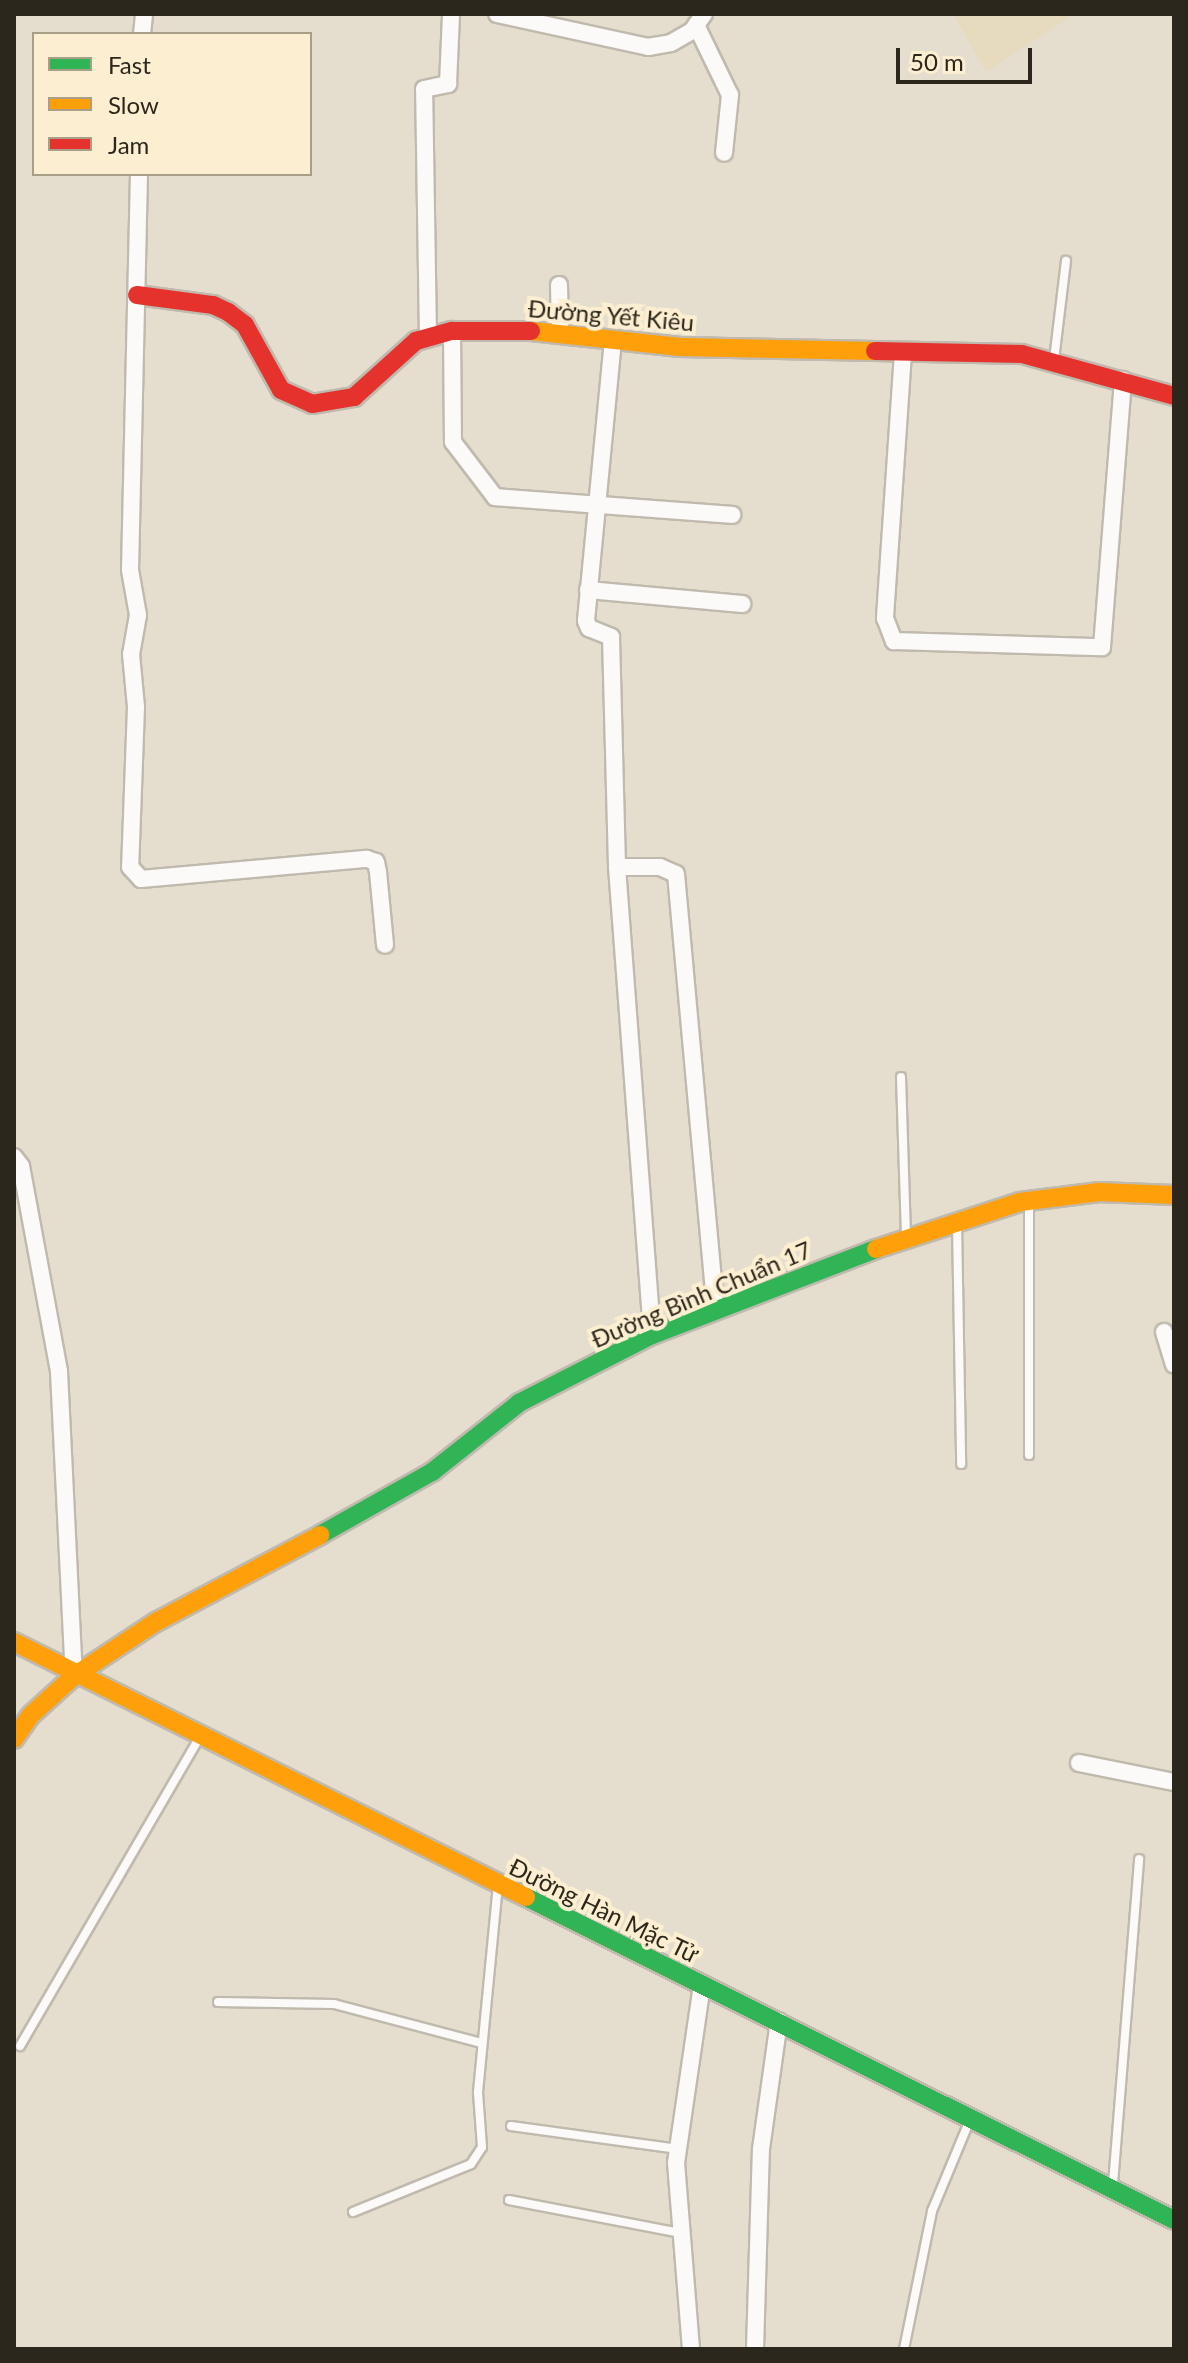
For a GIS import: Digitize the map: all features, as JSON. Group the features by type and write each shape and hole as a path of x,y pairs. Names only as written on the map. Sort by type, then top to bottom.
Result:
{"street":[{"path":"428,338 424,89 448,84 451,14"},
{"path":"497,14 648,47 671,43 700,20 730,95 724,153"},
{"path":"139,176 130,585 138,615 131,654 136,707 130,867 141,879 367,859 376,862 385,945"},
{"path":"559,285 560,331"},
{"name":"Đường Yết Kiêu","path":"137,295 213,305 228,312 245,325 281,390 312,404 330,405 354,397 399,354 428,338 452,331 560,331 613,340 903,353 1022,354 1174,396"},
{"path":"452,331 453,442 495,497 732,515"},
{"path":"613,340 595,503 588,590 589,628 611,637 617,867 652,1335"},
{"path":"903,353 885,618 894,641 1102,647 1123,380"},
{"path":"588,590 742,604"},
{"path":"617,867 660,867 676,874 716,1310"},
{"path":"14,1157 21,1166 59,1372 74,1676"},
{"name":"Đường Bình Chuẩn 17","path":"14,1739 31,1715 74,1676 207,1591 432,1472 519,1403 652,1335 956,1220 1029,1201 1099,1192 1174,1195"},
{"path":"1164,1332 1174,1365"},
{"name":"Đường Hàn Mặc Tử","path":"14,1642 74,1676 779,2021 1174,2220"},
{"path":"1079,1763 1174,1782"},
{"path":"691,2349 680,2233 678,2149 702,1984"},
{"path":"755,2349 761,2149 779,2021"}],"lane":[{"path":"1054,361 1066,261"},
{"path":"901,1077 906,1238"},
{"path":"1029,1201 1029,1455"},
{"path":"956,1220 961,1464"},
{"path":"20,2046 199,1737"},
{"path":"1113,2189 1139,1859"},
{"path":"353,2212 471,2164 482,2147 478,2092 498,1884"},
{"path":"218,2002 334,2004 482,2043"},
{"path":"904,2349 932,2211 971,2118"},
{"path":"511,2126 678,2149"},
{"path":"509,2200 680,2233"}],"shaded area":[{"path":"953,14 1075,14 986,72"}],"traffic: fast":[{"path":"320,1535 432,1472 519,1403 652,1335 876,1249"},
{"path":"526,1897 1174,2220"}],"traffic: slow":[{"path":"531,331 680,347 875,351"},
{"path":"876,1249 1020,1202 1099,1192 1174,1195"},
{"path":"14,1739 31,1715 74,1676 156,1622 320,1535"},
{"path":"14,1642 526,1897"}],"traffic: jam":[{"path":"137,295 213,305 228,312 245,325 281,390 312,404 354,397 416,341 452,331 531,331"},
{"path":"875,351 1022,354 1174,396"}]}
